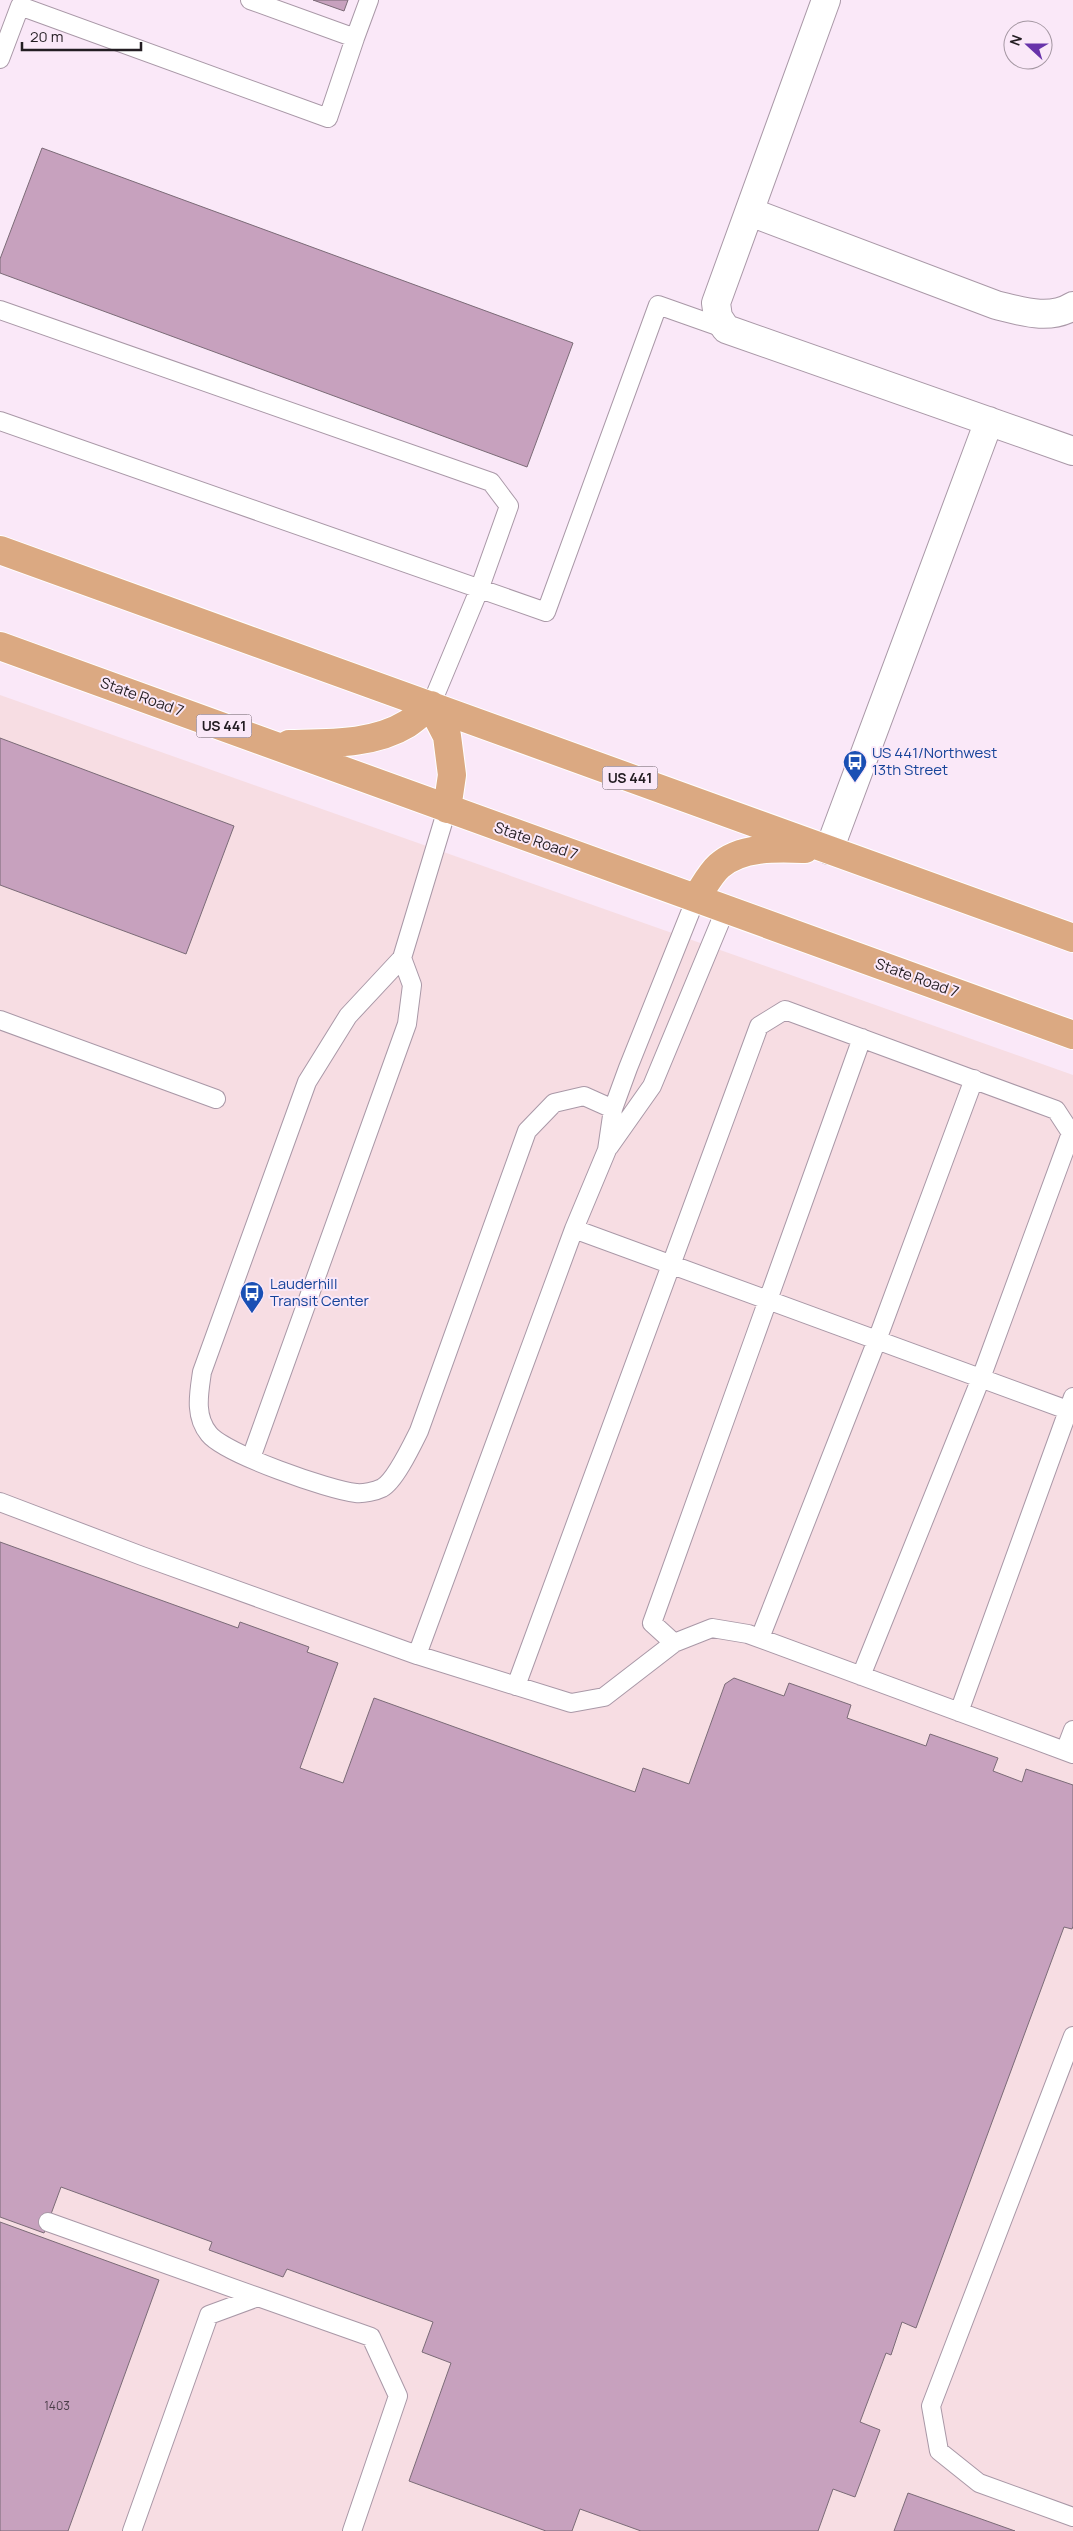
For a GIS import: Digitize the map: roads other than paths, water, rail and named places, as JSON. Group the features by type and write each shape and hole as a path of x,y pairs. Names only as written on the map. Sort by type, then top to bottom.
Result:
{"main road":[{"name":"US 441","path":"0,550 1073,938"},
{"name":"State Road 7","path":"0,646 275,744 447,809 726,908 1073,1035"},
{"path":"275,744 336,743 376,737 407,724 431,705 447,736 452,775 447,809"},
{"path":"696,898 719,866 741,854 775,848 829,850"}],"street":[{"path":"826,0 716,303 718,317 726,329 1073,451"},
{"path":"750,212 996,305 1038,314 1064,312 1073,306"},
{"path":"829,850 989,421"}],"lane":[{"path":"250,0 355,38"},
{"path":"0,59 20,6 328,118 369,0"},
{"path":"0,421 546,612 658,304 726,329"},
{"path":"0,310 491,482 509,506 479,590 431,705"},
{"path":"447,809 402,958 348,1016 307,1082 202,1372 197,1404 208,1434 231,1451 330,1487 358,1494 383,1488 402,1465 419,1431 527,1131 554,1103 584,1096 613,1109"},
{"path":"607,1150 613,1109 696,898"},
{"path":"417,1655 574,1229 607,1150 652,1086 726,908"},
{"path":"250,1458 407,1024 412,985 402,958"},
{"path":"516,1686 759,1026 785,1010 1056,1110 1071,1132 981,1378 861,1676"},
{"path":"0,1020 216,1099"},
{"path":"674,1642 652,1623 862,1038"},
{"path":"760,1638 877,1340 974,1079"},
{"path":"574,1229 981,1378 1071,1407 959,1712"},
{"path":"0,1502 142,1556 417,1655 571,1703 604,1697 674,1642 712,1628 760,1638 1069,1753 1073,1730"},
{"path":"1073,2036 931,2406 939,2451 979,2483 1073,2517"},
{"path":"48,2222 371,2338 398,2396 352,2531"},
{"path":"132,2531 209,2315 258,2297"}],"place":[{"name":"US 441/Northwest 13th Street","path":"855,783"},
{"name":"Lauderhill Transit Center","path":"252,1314"}]}
